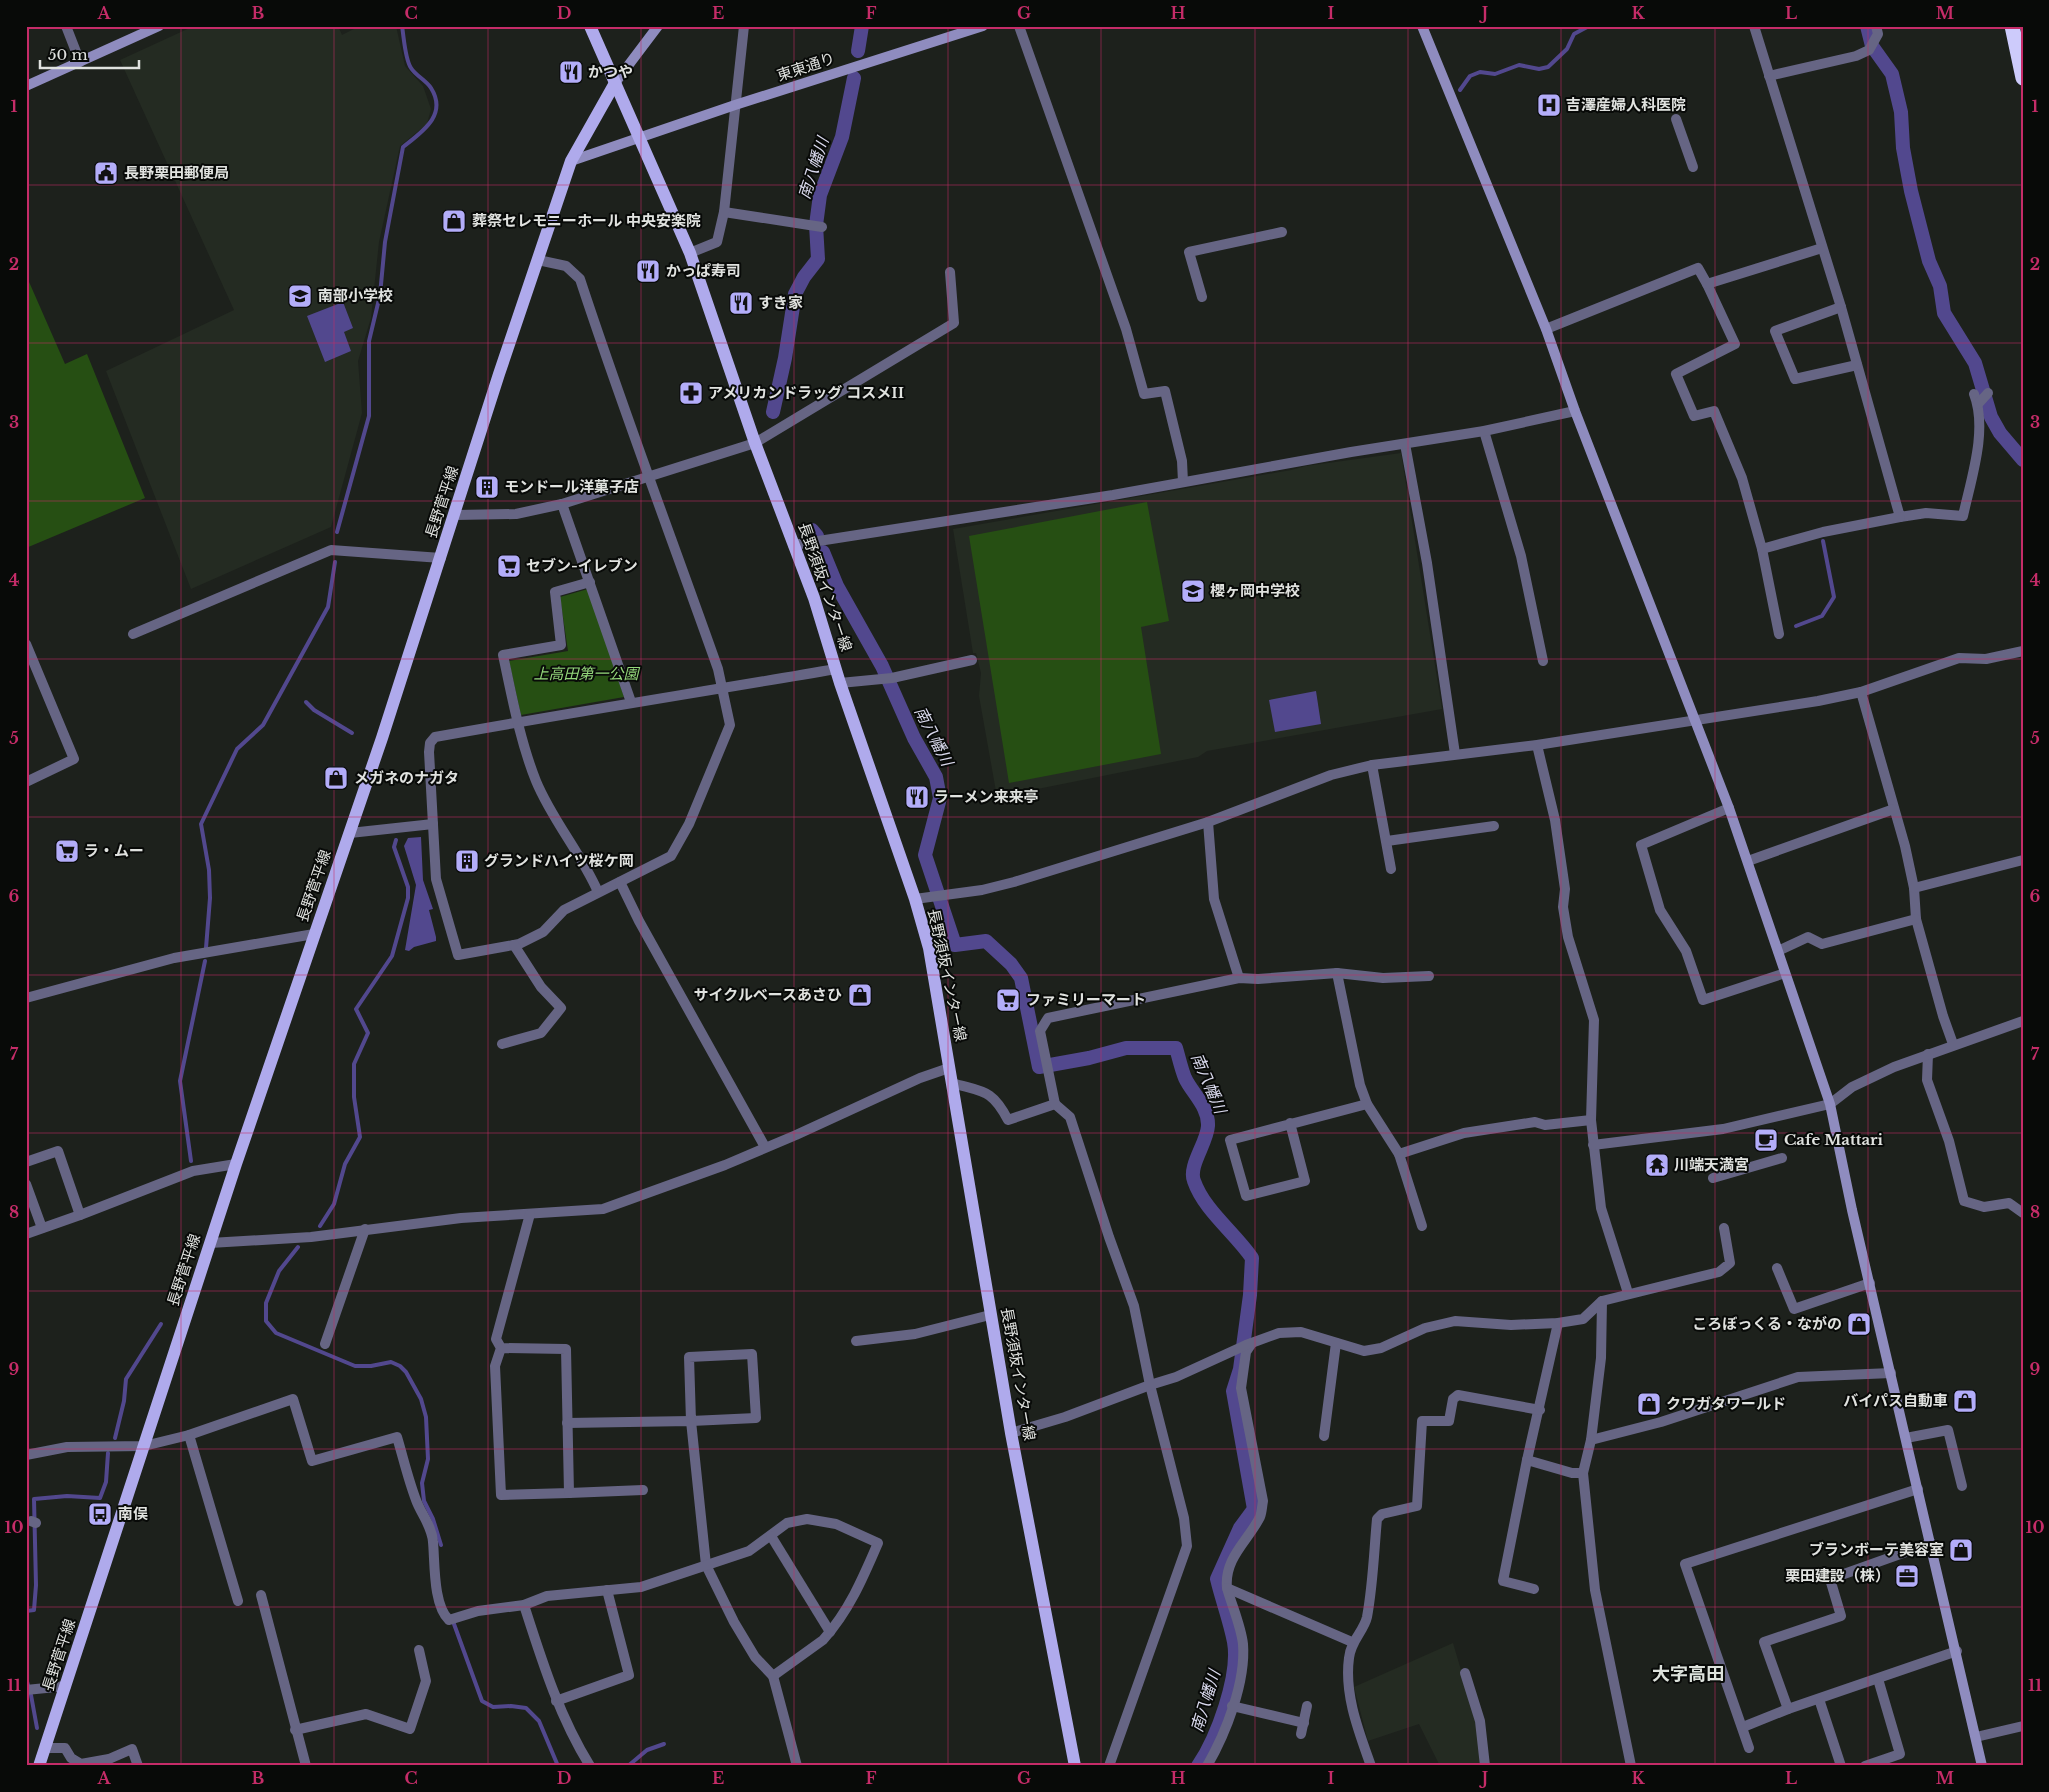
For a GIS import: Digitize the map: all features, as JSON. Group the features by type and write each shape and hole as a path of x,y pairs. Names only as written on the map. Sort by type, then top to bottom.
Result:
{"highway":[{"path":"2012,26 2023,78"}],"main road":[{"path":"590,26 615,84"},
{"name":"長野須坂インター線","path":"615,84 690,253 755,443 814,598 840,683 915,899 929,948 990,1315 1074,1766"},
{"name":"長野菅平線","path":"39,1766 210,1242 350,833 456,514 499,374 571,161 615,84"}],"street":[{"path":"66,26 80,62"},
{"path":"26,86 160,26"},
{"path":"615,84 658,26"},
{"path":"690,253 717,242 724,212 744,26"},
{"name":"東東通り","path":"571,161 735,105 983,26"},
{"path":"1019,26 1126,328 1144,394 1165,391 1182,461 1183,482"},
{"path":"1422,26 1546,329 1575,411 1696,720 1748,862 1830,1104 1982,1766"},
{"path":"1754,26 1841,307 1900,517"},
{"path":"1769,76 1856,56 1872,46 1878,34 1876,26"},
{"path":"1676,119 1693,168"},
{"path":"724,212 817,227"},
{"path":"1202,297 1190,252 1282,232"},
{"path":"1707,284 1822,248"},
{"path":"538,260 566,266 580,279 632,432 716,661 722,689 730,725 689,824 671,856 564,910 543,932 514,945 458,956 436,879 430,743 435,737 631,702 722,689 836,669"},
{"path":"1546,329 1698,268 1735,344 1676,374 1694,416 1714,411 1742,478 1762,549 1779,634"},
{"path":"456,514 516,514 562,504 755,443 954,323 950,272"},
{"path":"1841,307 1775,331 1795,379 1857,365"},
{"path":"1762,549 1823,532 1926,512 1964,516 1981,426 1978,399 1988,393"},
{"path":"793,544 1183,482 1484,430 1575,411"},
{"path":"1484,430 1521,556 1543,661"},
{"path":"1405,444 1427,563 1454,754"},
{"path":"562,504 631,702"},
{"path":"133,634 330,550 441,558"},
{"path":"590,582 555,592 561,645 503,655 518,722 537,783 598,892"},
{"path":"26,644 74,760 26,782"},
{"path":"915,899 1014,882 1208,822 1331,775 1372,765 1537,745 1861,692 1959,658 1986,659 2023,652"},
{"path":"840,683 888,678 972,660"},
{"path":"1861,692 1914,888 1916,919 1943,1016 1953,1044"},
{"path":"1537,745 1555,820 1566,889 1563,907 1568,937 1594,1020 1591,1120 1601,1208 1628,1293"},
{"path":"1372,765 1391,869"},
{"path":"1729,808 1641,845 1660,910 1686,951 1703,1000 1785,973"},
{"path":"1748,862 1894,809"},
{"path":"1208,822 1214,899 1239,978"},
{"path":"350,833 433,824"},
{"path":"1386,840 1494,826"},
{"path":"1914,888 2023,860"},
{"path":"620,882 639,921 764,1146"},
{"path":"1778,951 1808,937 1822,944 1916,919"},
{"path":"26,998 174,958 314,934"},
{"path":"502,1044 541,1033 561,1008 541,987 514,945"},
{"path":"1337,973 1360,1085 1368,1104 1399,1154 1422,1226"},
{"path":"1109,1766 1187,1546 1184,1518 1150,1385 1134,1306 1109,1237 1070,1117 1054,1104 1040,1032 1048,1018 1239,978 1258,979 1337,973 1383,978 1429,976"},
{"path":"1593,1145 1723,1129 1830,1104 1852,1087 1894,1067 1953,1044 2023,1021"},
{"path":"1928,1054 1927,1080 1949,1141 1964,1201 1984,1207 2009,1203 2023,1213"},
{"path":"210,1242 311,1237 461,1218 603,1209 716,1168 764,1146 796,1135 920,1078 949,1068"},
{"path":"952,1083 990,1094 1002,1107 1008,1120 1054,1104"},
{"path":"1290,1123 1305,1181 1246,1196 1230,1140 1290,1123 1368,1104"},
{"path":"1399,1154 1464,1133 1535,1122 1545,1125 1591,1120"},
{"path":"26,1162 58,1151 80,1216"},
{"path":"1714,1178 1782,1158"},
{"path":"26,1234 80,1216 193,1171 236,1164"},
{"path":"26,1184 42,1228"},
{"path":"530,1214 496,1339 501,1348 495,1366 501,1495 643,1490"},
{"path":"1011,1433 1065,1417 1176,1377 1249,1344 1280,1333 1300,1332 1364,1350 1381,1348 1425,1328 1456,1320 1511,1325 1558,1323 1583,1319 1602,1301 1628,1293 1681,1283 1719,1272 1730,1262 1724,1228"},
{"path":"325,1344 365,1229"},
{"path":"1777,1268 1794,1309 1870,1283"},
{"path":"1602,1301 1601,1358 1591,1440 1583,1473 1595,1590 1631,1766"},
{"path":"856,1341 915,1334 990,1315"},
{"path":"1534,1589 1503,1581 1527,1460 1540,1410 1558,1323"},
{"path":"1324,1436 1336,1343"},
{"path":"1207,1766 1219,1745 1244,1668 1243,1643 1227,1588 1226,1578 1230,1565 1243,1541 1260,1516 1263,1501 1241,1388 1246,1352 1249,1344"},
{"path":"501,1348 566,1349 569,1493"},
{"path":"567,1423 691,1421 756,1418 752,1354 689,1357 691,1421 706,1566 734,1622 756,1657 773,1676 797,1766"},
{"path":"1591,1440 1661,1422 1798,1377 1891,1373"},
{"path":"1371,1766 1358,1727 1348,1684 1349,1659 1352,1642 1367,1620 1376,1519 1382,1514 1417,1506 1422,1421 1449,1421 1452,1399 1458,1395 1540,1410"},
{"path":"26,1455 67,1447 144,1446 189,1435 292,1399 312,1461 397,1437 416,1500 428,1523 433,1541 436,1583 444,1615 449,1620 478,1611 524,1605 547,1596 640,1587 749,1551 787,1523 807,1519 836,1524 878,1543 846,1612 823,1640 773,1676"},
{"path":"1906,1438 1948,1430 1962,1486"},
{"path":"189,1435 238,1601"},
{"path":"1527,1460 1572,1472 1583,1473"},
{"path":"1750,1748 1685,1564 1918,1489"},
{"path":"771,1536 830,1632"},
{"path":"1788,1709 1764,1642 1841,1616 1830,1579 1931,1543"},
{"path":"1227,1588 1352,1642"},
{"path":"556,1701 629,1675 607,1590"},
{"path":"261,1595 306,1766"},
{"path":"524,1605 556,1701 569,1730 590,1766"},
{"path":"295,1730 366,1714 410,1729 426,1681 419,1650"},
{"path":"1743,1727 1788,1709 1819,1700 1957,1651"},
{"path":"1465,1673 1480,1721 1485,1766"},
{"path":"1865,1766 1900,1754 1878,1679"},
{"path":"26,1690 66,1686"},
{"path":"1819,1700 1841,1766"},
{"path":"1232,1706 1304,1723"},
{"path":"1301,1734 1307,1706"},
{"path":"1976,1737 2023,1726"},
{"path":"46,1748 65,1748 71,1758 81,1764 109,1759 132,1749 138,1766"}],"shaded area":[{"name":"南部小学校","path":"194,26 338,26 342,35 360,26 396,26 405,66 423,86 431,109 427,124 400,146 379,242 371,318 358,361 362,413 331,527 191,589 106,371 234,310 120,60"},
{"path":"343,302 353,328 344,332 351,351 325,362 307,316"},
{"name":"櫻ヶ岡中学校","path":"1401,453 1442,709 1207,751 1198,757 997,797 979,696 981,673 976,653 973,653 953,529 1306,466"},
{"path":"1316,691 1321,724 1275,732 1269,700"},
{"path":"421,837 423,880 433,909 429,910 436,941 414,947 409,951 405,950 416,885 404,846 408,838"},
{"path":"1453,1643 1476,1721 1482,1766 1440,1766 1419,1724 1368,1741 1354,1687"}],"green space":[{"path":"26,275 65,364 87,354 145,498 26,548"},
{"path":"1147,502 1169,621 1141,627 1161,754 1009,783 969,536"},
{"name":"上高田第一公園","path":"588,589 624,697 521,715 509,661 568,651 560,597"}],"waterway":[{"path":"337,532 369,416 369,341 380,295 385,242 403,147 425,129 435,115 435,98 431,88 413,71 409,64 402,26"},
{"name":"南八幡川","path":"858,51 862,26"},
{"path":"1460,90 1470,76 1480,72 1495,74 1519,65 1539,69 1548,67 1567,49 1574,34 1589,26"},
{"path":"1867,26 1872,46 1892,74 1901,112 1903,148 1911,191 1929,261 1940,286 1944,313 1975,363 1991,417 2000,433 2023,460"},
{"name":"南八幡川","path":"773,412 785,358 795,294 804,277 818,259 816,225 820,195 842,137 854,78"},
{"name":"南八幡川","path":"812,530 817,536"},
{"path":"1796,626 1822,616 1834,597 1823,541"},
{"name":"南八幡川","path":"823,552 837,586 882,666 914,738 936,777 940,798 925,855 955,945 986,941 1011,964 1021,978 1039,1067 1089,1058 1126,1048 1176,1048 1185,1078 1203,1106 1208,1119 1207,1133 1194,1168 1194,1181 1205,1202 1252,1258 1250,1295 1240,1369 1233,1391 1254,1509 1240,1528 1217,1579 1234,1642 1234,1672 1219,1723 1198,1766"},
{"path":"206,948 210,898 209,870 201,824 237,749 263,725 328,607 335,562"},
{"path":"306,702 314,710 352,733"},
{"path":"320,1226 334,1204 345,1164 360,1137 354,1097 354,1064 368,1033 356,1009 392,956 408,898 408,887 394,847 396,840"},
{"path":"191,1161 180,1081 205,961"},
{"path":"298,1247 279,1271 266,1303 266,1321 276,1333 355,1366 371,1366 391,1362 400,1366 406,1372 421,1399 426,1417 428,1459 422,1483 424,1501 433,1519 441,1545"},
{"path":"115,1438 124,1401 126,1379 161,1324"},
{"path":"26,1611 34,1610 36,1585 34,1499 67,1496 100,1498 106,1482 108,1453"},
{"path":"454,1624 482,1701 493,1707 511,1706 526,1708 539,1721 558,1766"},
{"path":"26,1678 28,1685"},
{"path":"31,1695 37,1728"},
{"path":"628,1766 647,1750 664,1744"}],"place":[{"name":"かつや","path":"571,72"},
{"name":"吉澤産婦人科医院","path":"1549,105"},
{"name":"長野栗田郵便局","path":"106,173"},
{"name":"葬祭セレモニーホール 中央安楽院","path":"454,221"},
{"name":"かっぱ寿司","path":"648,271"},
{"name":"南部小学校","path":"300,296"},
{"name":"すき家","path":"741,303"},
{"name":"アメリカンドラッグ コスメII","path":"691,393"},
{"name":"モンドール洋菓子店","path":"487,487"},
{"name":"セブン-イレブン","path":"509,566"},
{"name":"櫻ヶ岡中学校","path":"1193,591"},
{"name":"メガネのナガタ","path":"336,778"},
{"name":"ラーメン来来亭","path":"917,797"},
{"name":"ラ・ムー","path":"67,851"},
{"name":"グランドハイツ桜ケ岡","path":"467,861"},
{"name":"サイクルベースあさひ","path":"860,995"},
{"name":"ファミリーマート","path":"1008,1000"},
{"name":"Cafe Mattari","path":"1766,1140"},
{"name":"川端天満宮","path":"1657,1165"},
{"name":"ころぼっくる・ながの","path":"1859,1324"},
{"name":"バイパス自動車","path":"1965,1401"},
{"name":"クワガタワールド","path":"1649,1404"},
{"name":"南俣","path":"100,1514"},
{"name":"ブランボーテ美容室","path":"1961,1550"},
{"name":"栗田建設（株）","path":"1907,1576"}],"district":[{"name":"大字高田","path":"1688,1674"}]}
